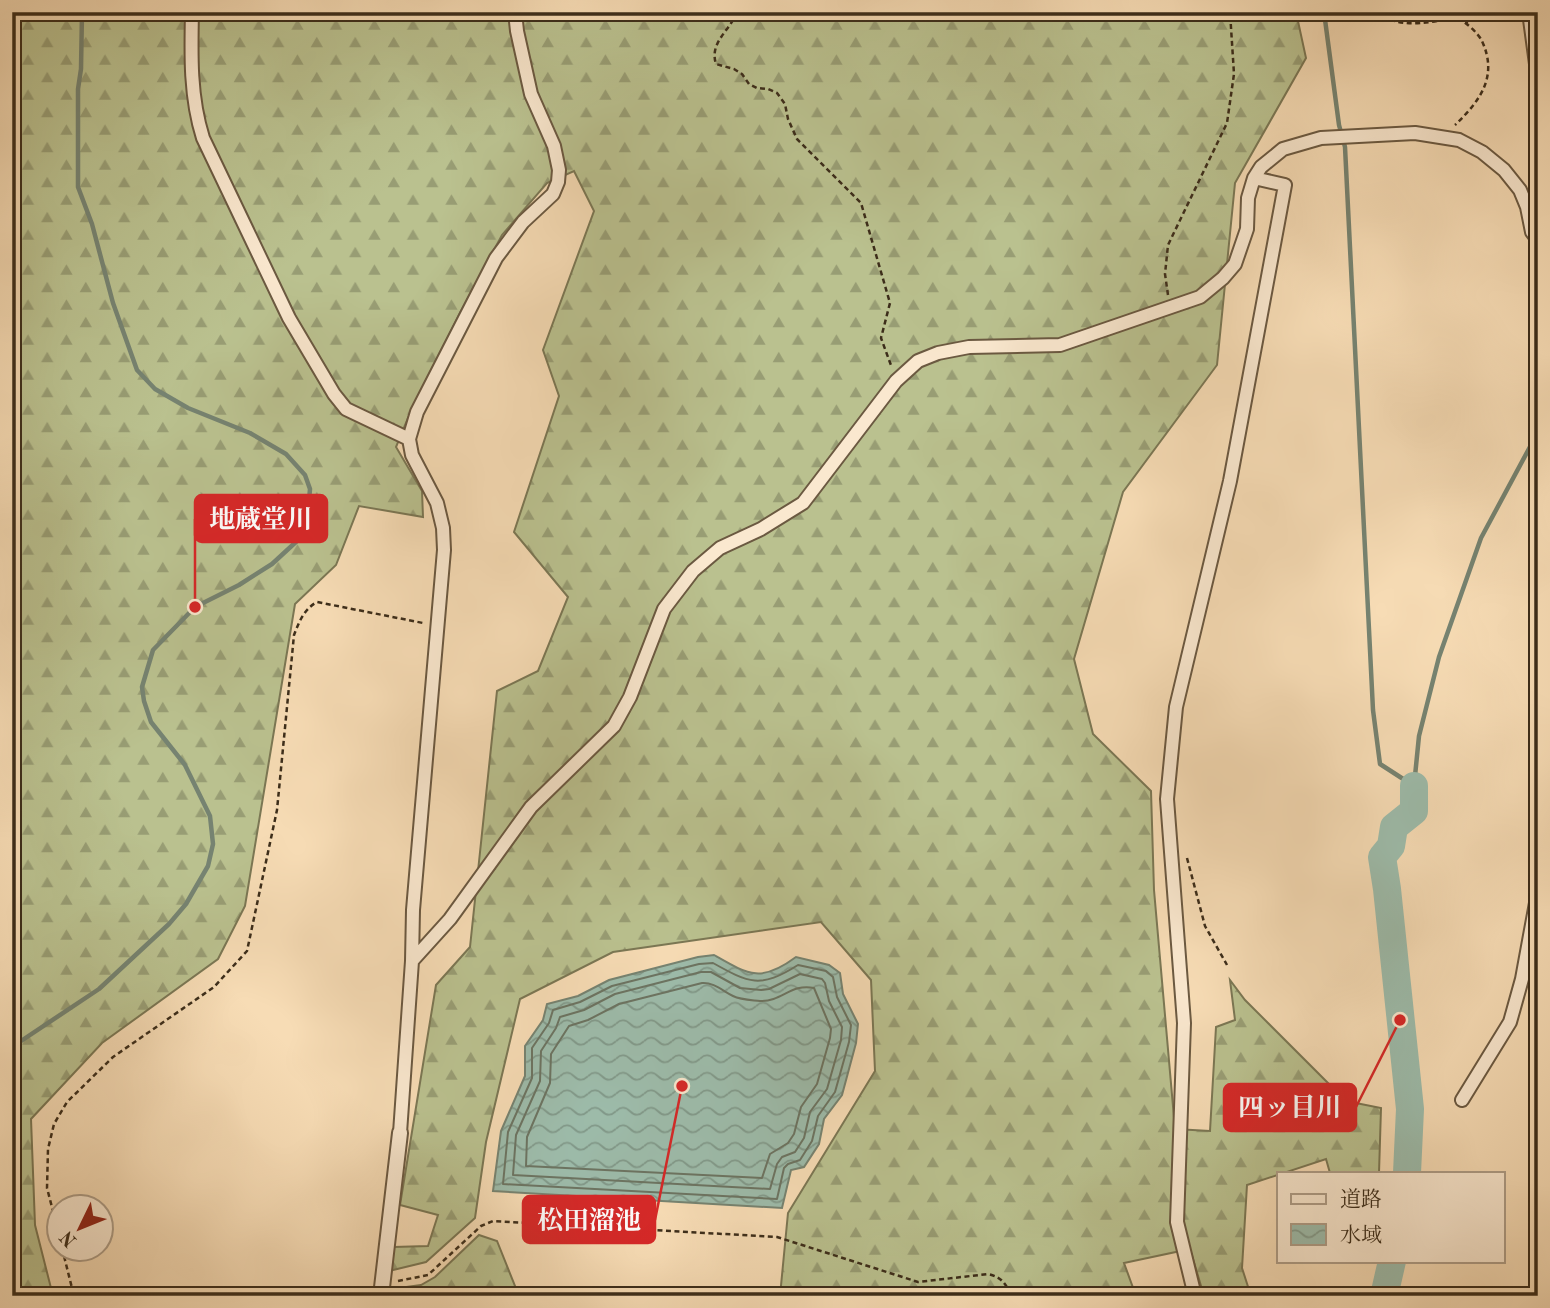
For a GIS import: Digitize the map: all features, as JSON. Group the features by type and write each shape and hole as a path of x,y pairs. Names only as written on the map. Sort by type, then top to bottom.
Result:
{"street":[{"path":"192,12 191,68 195,114 203,138 289,318 321,374 346,409 409,439"},
{"path":"381,1290 400,1133 413,910 444,550 443,528 437,503 412,455 409,439 417,412 496,258 523,222 553,194 558,182 559,170 554,146 531,94 516,31 516,12"},
{"path":"1529,12 1538,79"},
{"path":"412,961 450,919 531,807 614,726 630,697 664,609 693,571 720,548 761,529 803,502 822,481 896,381 918,361 938,353 969,347 1060,345 1200,297 1235,264 1247,229 1248,198 1254,178 1261,167 1283,149 1321,138 1415,133 1459,140 1482,152 1503,170 1520,190 1528,207 1532,232 1538,240"},
{"path":"1195,1296 1177,1222 1184,1023 1167,799 1176,707 1230,481 1285,185 1254,178"},
{"path":"1462,1100 1510,1022 1522,979 1538,892"},
{"path":"1535,1296 1538,1285"}],"path":[{"path":"737,12 715,46 713,55 716,64 734,69 757,88 777,93 785,104 788,120 797,139 861,203 890,303 881,338 896,381"},
{"path":"1170,309 1165,274 1168,245 1227,123 1234,74 1230,12"},
{"path":"1375,12 1395,23 1420,24 1459,19 1479,35 1489,57 1486,86 1471,111 1443,137"},
{"path":"1461,12 1470,28"},
{"path":"48,1192 48,1149 54,1124 67,1102 113,1057 214,987 247,951 277,810 294,635 299,622 311,605 317,602 438,626"},
{"path":"1185,850 1205,926 1227,965"},
{"path":"381,1290 428,1275 481,1226 493,1221 777,1237 918,1282 988,1273 999,1276 1011,1296"},
{"path":"66,1262 74,1296"}],"green space":[{"path":"12,12 1296,12 1306,58 1235,183 1217,365 1123,492 1074,659 1093,734 1151,791 1154,890 1175,1129 1210,1131 1216,1027 1235,1020 1230,980 1245,1000 1346,1101 1381,1108 1379,1172 1330,1172 1326,1159 1286,1172 1277,1172 1277,1175 1247,1185 1242,1268 1251,1296 1204,1296 1190,1249 1124,1263 1136,1296 780,1296 788,1213 875,1071 871,980 821,922 613,952 520,999 486,1142 475,1218 426,1262 389,1271 394,1247 428,1246 438,1215 400,1205 436,985 470,947 497,691 538,671 568,597 514,532 559,396 543,350 594,211 574,171 547,183 502,235 413,406 396,447 422,491 423,517 359,506 336,565 295,604 245,906 218,959 102,1043 31,1119 35,1225 53,1296 12,1296"},
{"path":"479,1235 497,1241 519,1296 388,1296 392,1289 421,1285 435,1277"}],"water":[{"path":"714,955 755,973 773,970 796,957 829,965 840,973 843,994 858,1024 856,1043 842,1095 824,1119 819,1144 804,1167 791,1170 782,1208 493,1191 501,1131 525,1076 525,1046 543,1020 547,1004 578,996 609,980"}],"waterway":[{"path":"12,1047 99,989 169,924 186,904 208,866 213,844 210,816 185,765 151,722 142,687 153,650 195,607 239,585 272,564 297,541 307,524 310,489 305,475 286,454 250,433 188,408 155,389 137,370 113,303 92,224 78,187 78,89 82,12"},
{"path":"1324,12 1339,125 1345,147 1373,710 1380,764 1414,786 1419,736 1439,657 1481,538 1538,432"},
{"path":"1407,1172 1410,1109 1382,857 1391,846 1394,827 1414,811 1414,786"},
{"path":"1384,1296 1392,1262"}],"place":[{"name":"地蔵堂川","path":"195,607"},
{"name":"四ッ目川","path":"1400,1020"},
{"name":"松田溜池","path":"682,1086"}]}
